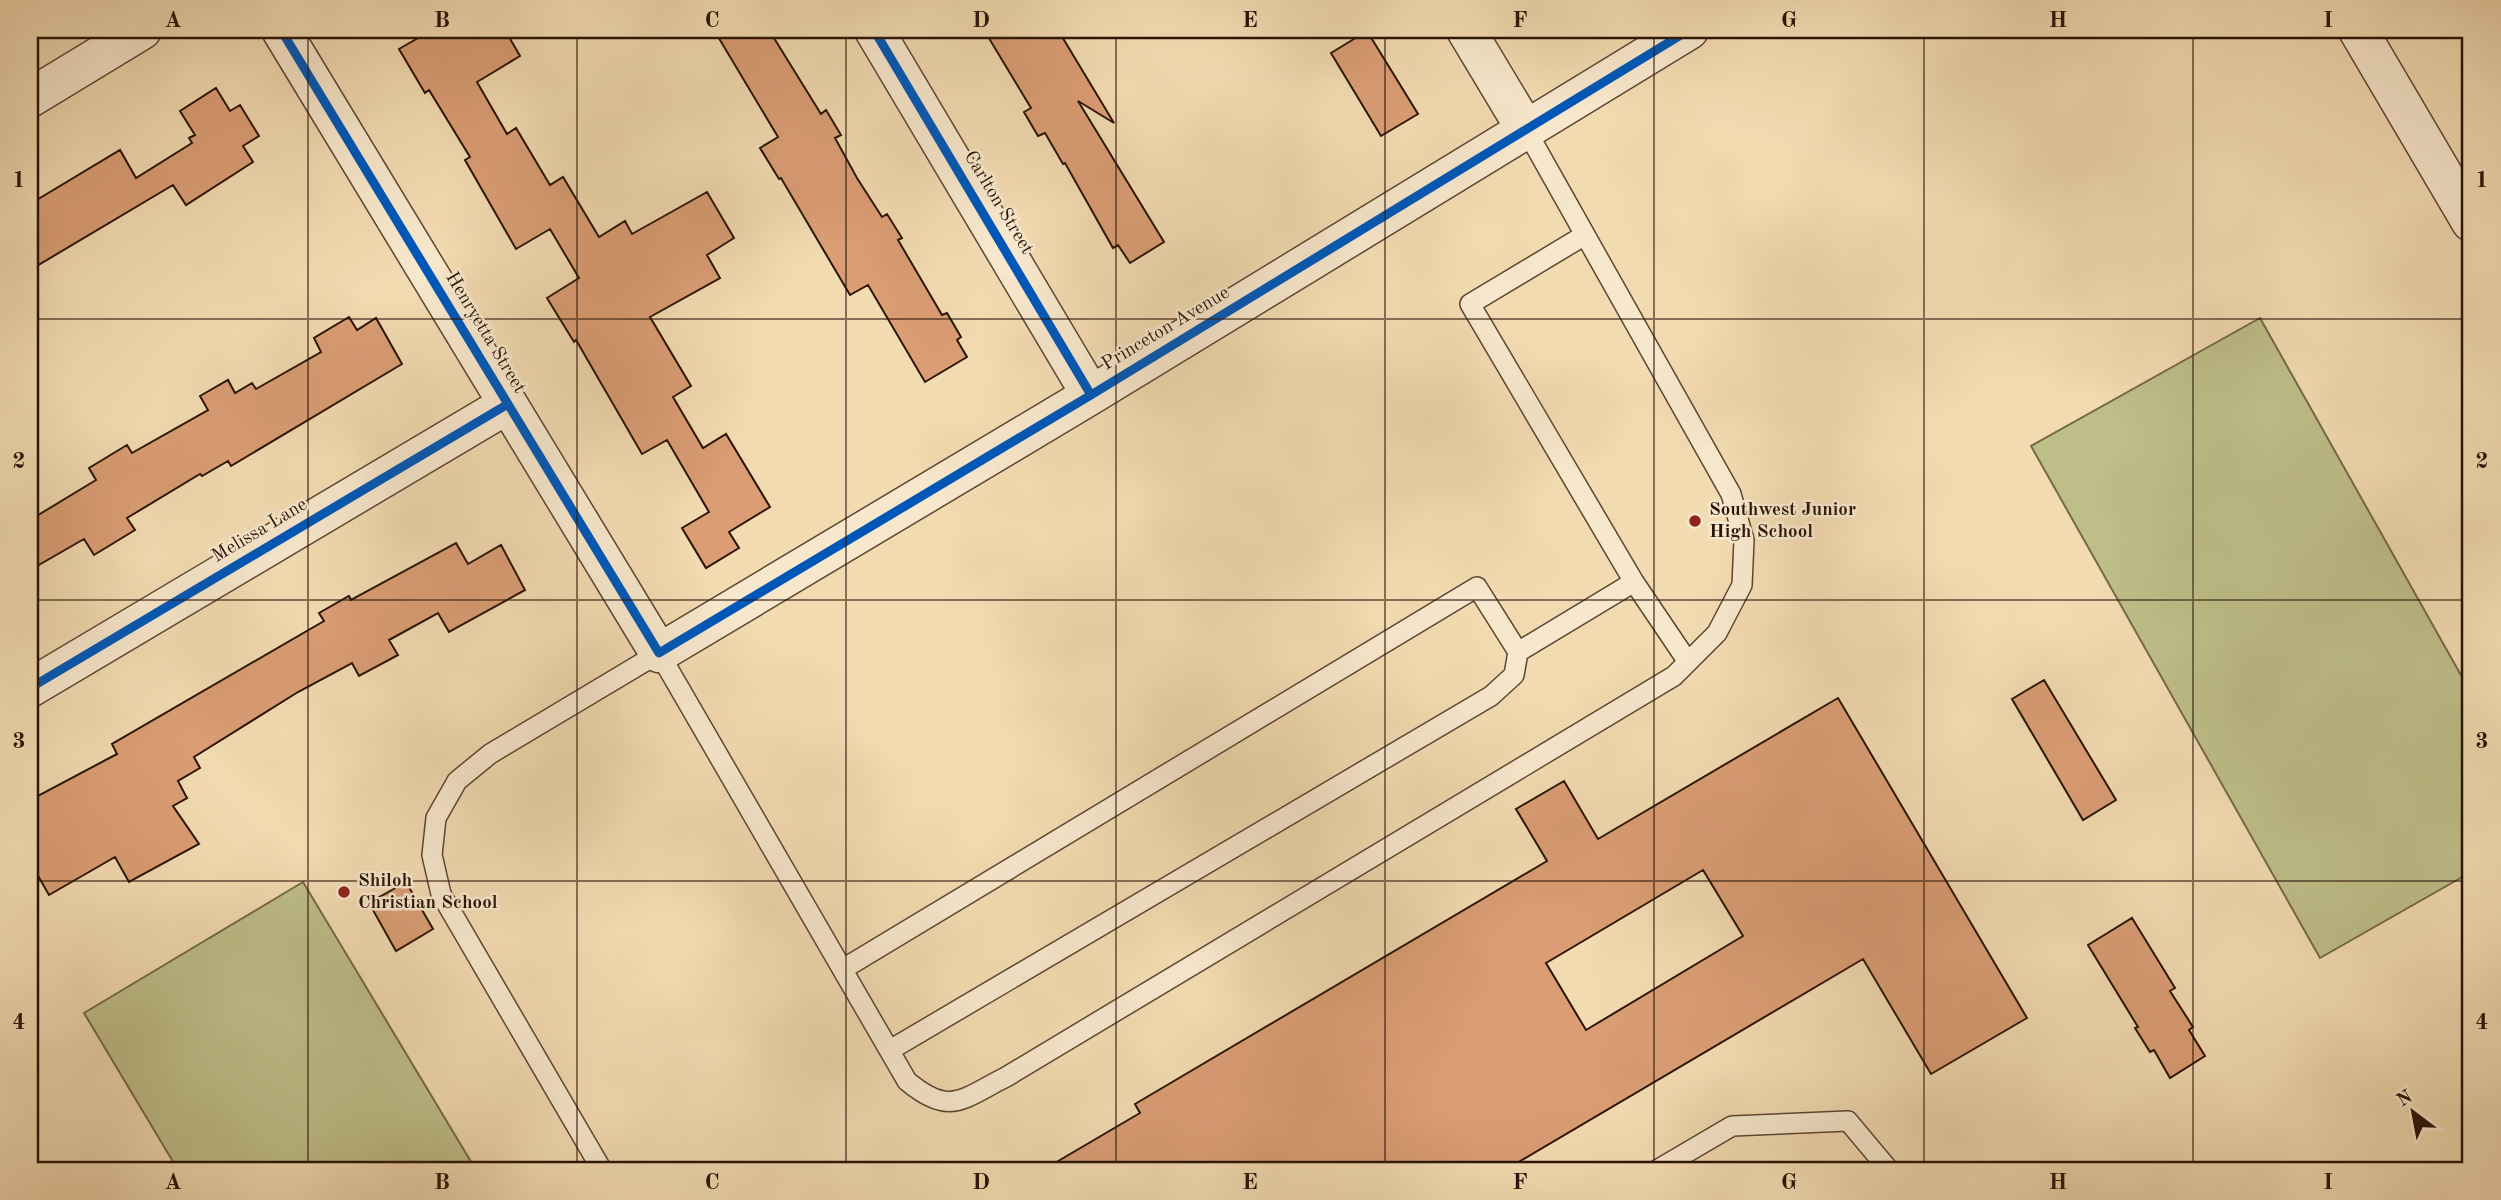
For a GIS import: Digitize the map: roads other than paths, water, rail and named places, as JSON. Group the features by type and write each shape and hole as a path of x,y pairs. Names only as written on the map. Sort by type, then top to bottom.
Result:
{"street":[{"path":"30,98 142,30"},
{"name":"Henryetta Street","path":"281,30 659,653"},
{"name":"Carlton Street","path":"874,30 1091,395"},
{"path":"1466,30 1526,130"},
{"name":"Princeton Avenue","path":"659,653 1091,395 1689,30"},
{"path":"2358,30 2471,222"},
{"name":"Melissa Lane","path":"30,688 508,404"}],"lane":[{"path":"602,1170 441,894 432,855 436,818 457,781 490,754 659,653 907,1080 927,1097 954,1103 1006,1077 1674,676 1717,633 1742,585 1744,540 1731,494 1526,130"},
{"path":"1586,235 1470,304 1634,582 1688,662"},
{"path":"1518,652 1634,582"},
{"path":"843,969 1477,587 1518,652 1514,675 1491,696 890,1050"},
{"path":"1657,1170 1732,1126 1848,1121 1889,1170"}],"place":[{"name":"Southwest Junior High School","path":"1695,521"},
{"name":"Shiloh Christian School","path":"344,892"}]}
